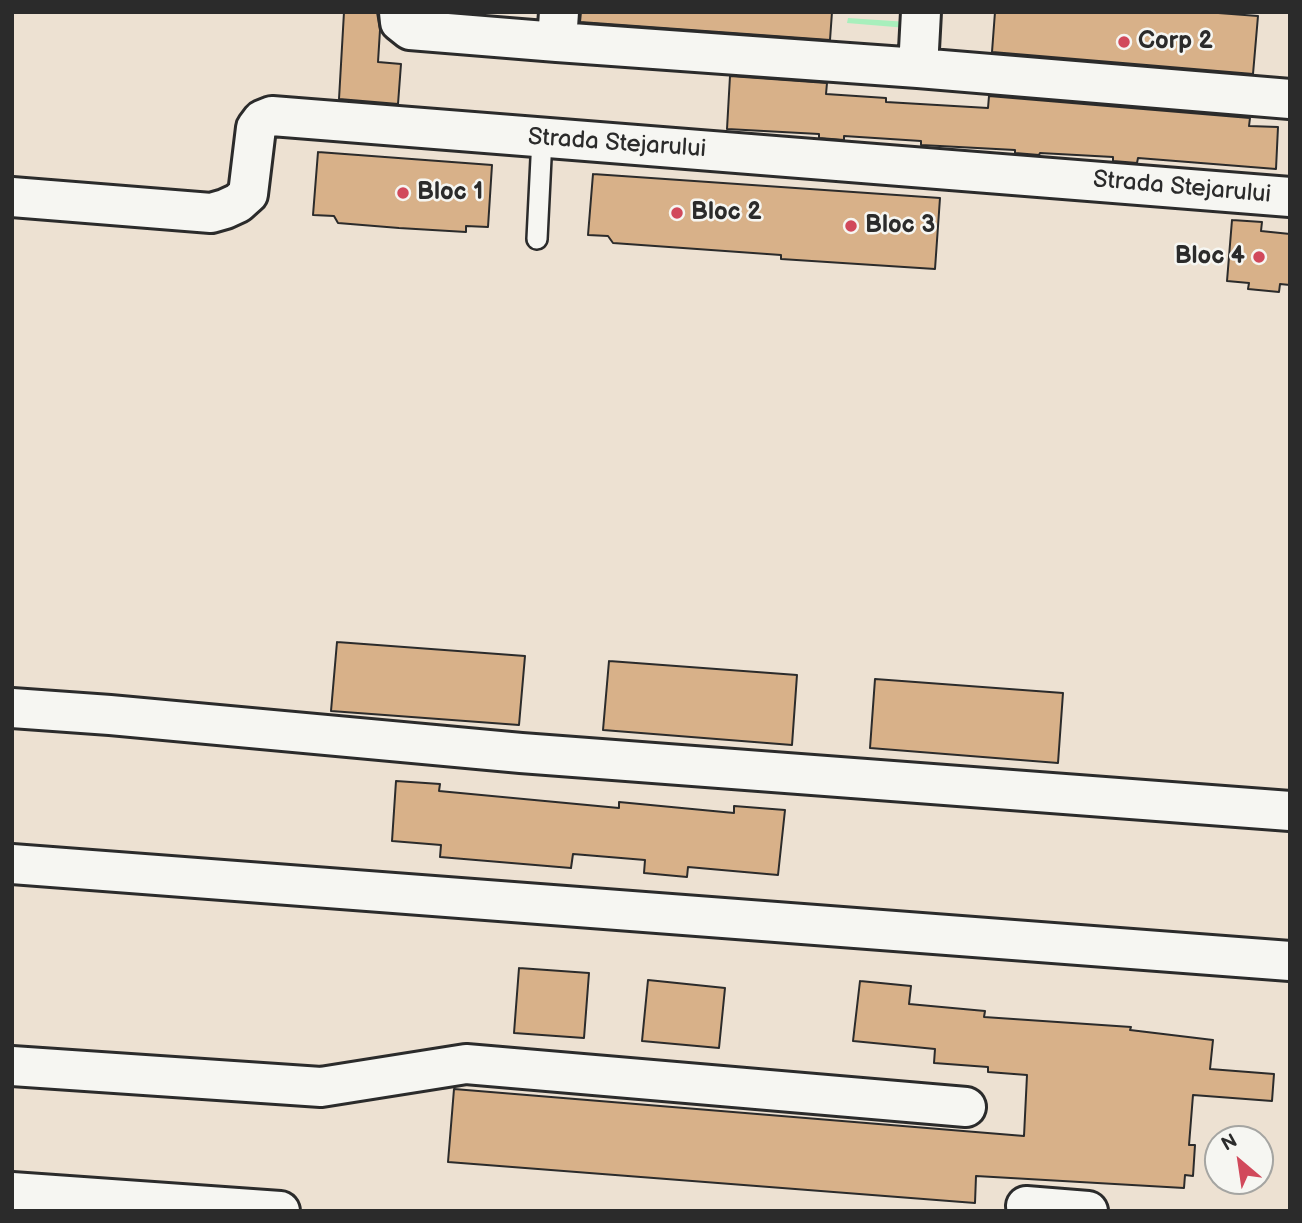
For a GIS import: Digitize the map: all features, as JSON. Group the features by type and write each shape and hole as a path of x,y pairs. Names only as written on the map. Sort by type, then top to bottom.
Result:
{"street":[{"path":"399,12 400,22 410,30 558,27 918,68 1290,99"},
{"path":"918,68 921,12"},
{"name":"Strada Stejarului","path":"12,197 211,213 225,209 238,203 247,194 256,128 272,116 1290,197"},
{"path":"12,708 521,754 1290,811"},
{"path":"12,864 1290,961"},
{"path":"12,1066 321,1087 466,1064 966,1107"},
{"path":"12,1192 280,1211"},
{"path":"1026,1206 1088,1211"}],"lane":[{"path":"537,239 542,138"}],"green space":[{"path":"848,18 908,22 907,28 847,23"}],"building":[{"path":"344,12 377,12 380,30 378,62 401,64 398,104 339,99"},
{"path":"581,12 832,12 830,40 580,22"},
{"name":"Corp 2","path":"995,12 1205,12 1258,16 1253,74 992,52"},
{"path":"730,76 827,83 826,94 886,98 886,102 988,108 989,96 1250,118 1249,126 1278,127 1276,169 1138,158 1137,163 1113,161 1113,157 1039,155 1015,153 1015,150 921,145 921,141 844,136 844,140 819,138 819,134 727,129"},
{"name":"Bloc 1","path":"318,152 492,165 488,227 466,226 466,232 399,228 338,223 334,216 313,215"},
{"path":"593,174 940,198 935,269 781,259 781,255 613,243 608,236 588,235"},
{"name":"Bloc 4","path":"1232,220 1262,222 1261,231 1290,234 1290,285 1280,284 1279,292 1248,289 1249,283 1227,281"},
{"path":"337,642 525,656 519,725 331,711"},
{"path":"609,661 797,675 792,745 603,730"},
{"path":"875,679 1063,693 1058,763 870,748"},
{"path":"396,781 440,784 439,791 619,808 619,802 734,813 734,806 785,810 778,875 688,867 687,877 644,873 645,860 573,854 571,868 440,857 441,845 392,841"},
{"path":"519,968 589,973 584,1038 514,1033"},
{"path":"648,980 725,988 719,1048 642,1041"},
{"path":"860,981 911,986 909,1004 985,1011 984,1017 1131,1027 1130,1030 1213,1040 1210,1069 1274,1074 1272,1101 1193,1095 1189,1145 1195,1145 1193,1176 1185,1175 1184,1188 976,1176 975,1203 448,1162 454,1089 1024,1136 1027,1075 988,1072 988,1067 934,1063 935,1049 853,1041"}],"place":[{"name":"Corp 2","path":"1124,42"},
{"name":"Bloc 1","path":"403,193"},
{"name":"Bloc 2","path":"677,213"},
{"name":"Bloc 3","path":"851,226"},
{"name":"Bloc 4","path":"1259,257"}]}
